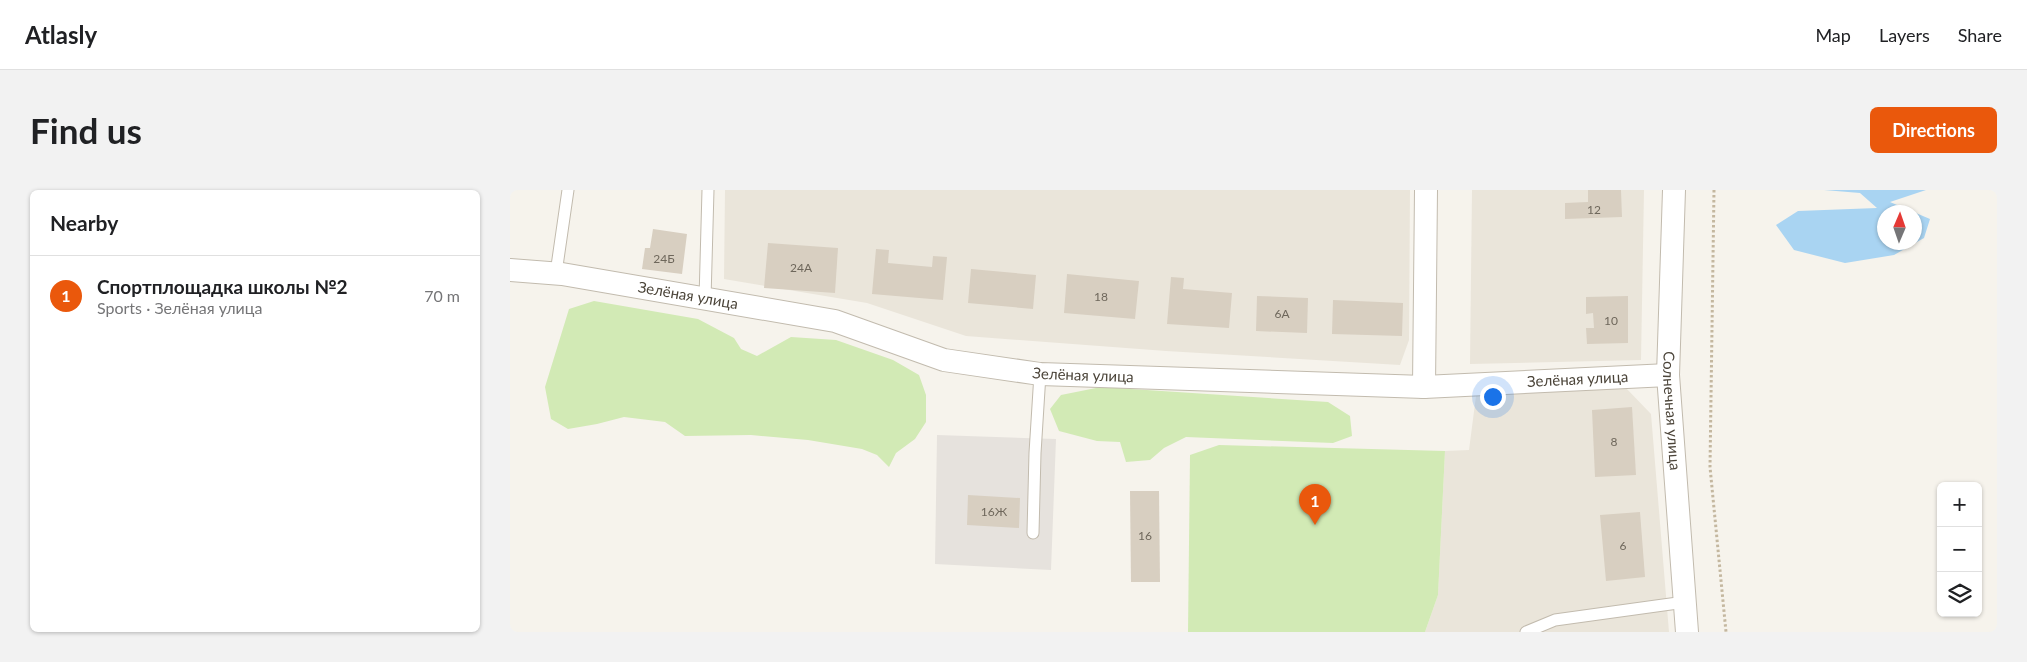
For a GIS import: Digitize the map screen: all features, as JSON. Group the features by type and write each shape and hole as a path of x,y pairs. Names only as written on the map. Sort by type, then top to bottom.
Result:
{"street":[{"path":"1424,387 1426,190"},
{"name":"Солнечная улица","path":"1674,190 1668,375 1687,632"},
{"name":"Зелёная улица","path":"510,270 556,273 835,321 944,360 1040,374 1424,387 1668,375"}],"lane":[{"path":"556,273 568,190"},
{"path":"705,299 708,190"},
{"path":"1033,533 1035,453 1040,374"},
{"path":"1526,632 1554,620 1685,602"}],"path":[{"path":"1714,190 1710,468 1726,632"}],"shaded area":[{"path":"725,190 1410,190 1409,340 1400,365 1166,351 966,336 867,303 724,279"},
{"path":"1472,190 1644,190 1641,360 1470,364"},
{"path":"1625,387 1651,414 1669,632 1425,632 1438,595 1445,451 1469,450 1476,396"},
{"path":"937,435 1056,439 1051,570 935,564"}],"green space":[{"path":"594,301 698,319 734,338 741,349 757,356 791,337 836,340 893,360 919,375 926,395 926,422 915,439 896,453 889,467 877,455 862,449 808,440 751,435 685,436 665,422 624,417 568,429 551,419 545,387 569,309"},
{"path":"1101,387 1328,402 1350,416 1352,436 1333,443 1186,437 1164,448 1150,460 1126,462 1120,442 1097,441 1059,431 1050,409 1061,395"},
{"path":"1219,445 1445,451 1438,595 1425,632 1188,632 1190,455"}],"water":[{"path":"1824,190 1926,190 1890,202 1897,205 1877,205 1877,208 1860,193"},
{"path":"1877,208 1877,250 1903,250 1894,255 1845,263 1794,250 1776,225 1798,211"},
{"path":"1922,216 1930,219 1922,239"}],"building":[{"path":"1588,190 1621,190 1622,217 1565,219 1565,203 1588,202"},
{"path":"653,229 687,234 682,274 642,269 645,248 650,248"},
{"path":"768,243 838,248 835,293 764,288"},
{"path":"876,249 889,250 888,263 932,267 933,256 947,257 943,300 872,294"},
{"path":"971,269 1036,275 1033,309 968,303"},
{"path":"1067,274 1139,281 1135,319 1064,313"},
{"path":"1171,277 1184,278 1183,289 1232,293 1229,328 1167,324"},
{"path":"1257,296 1308,298 1307,333 1256,331"},
{"path":"1628,296 1628,343 1587,344 1586,328 1594,328 1593,313 1586,314 1586,297"},
{"path":"1333,300 1403,303 1402,336 1332,334"},
{"path":"1632,407 1636,475 1595,477 1592,410"},
{"path":"1130,491 1159,491 1160,582 1131,582"},
{"path":"968,495 1020,498 1019,528 967,525"},
{"path":"1640,512 1645,577 1606,581 1600,515"}],"place":[{"name":"Спортплощадка школы №2","path":"1315,525"}]}
